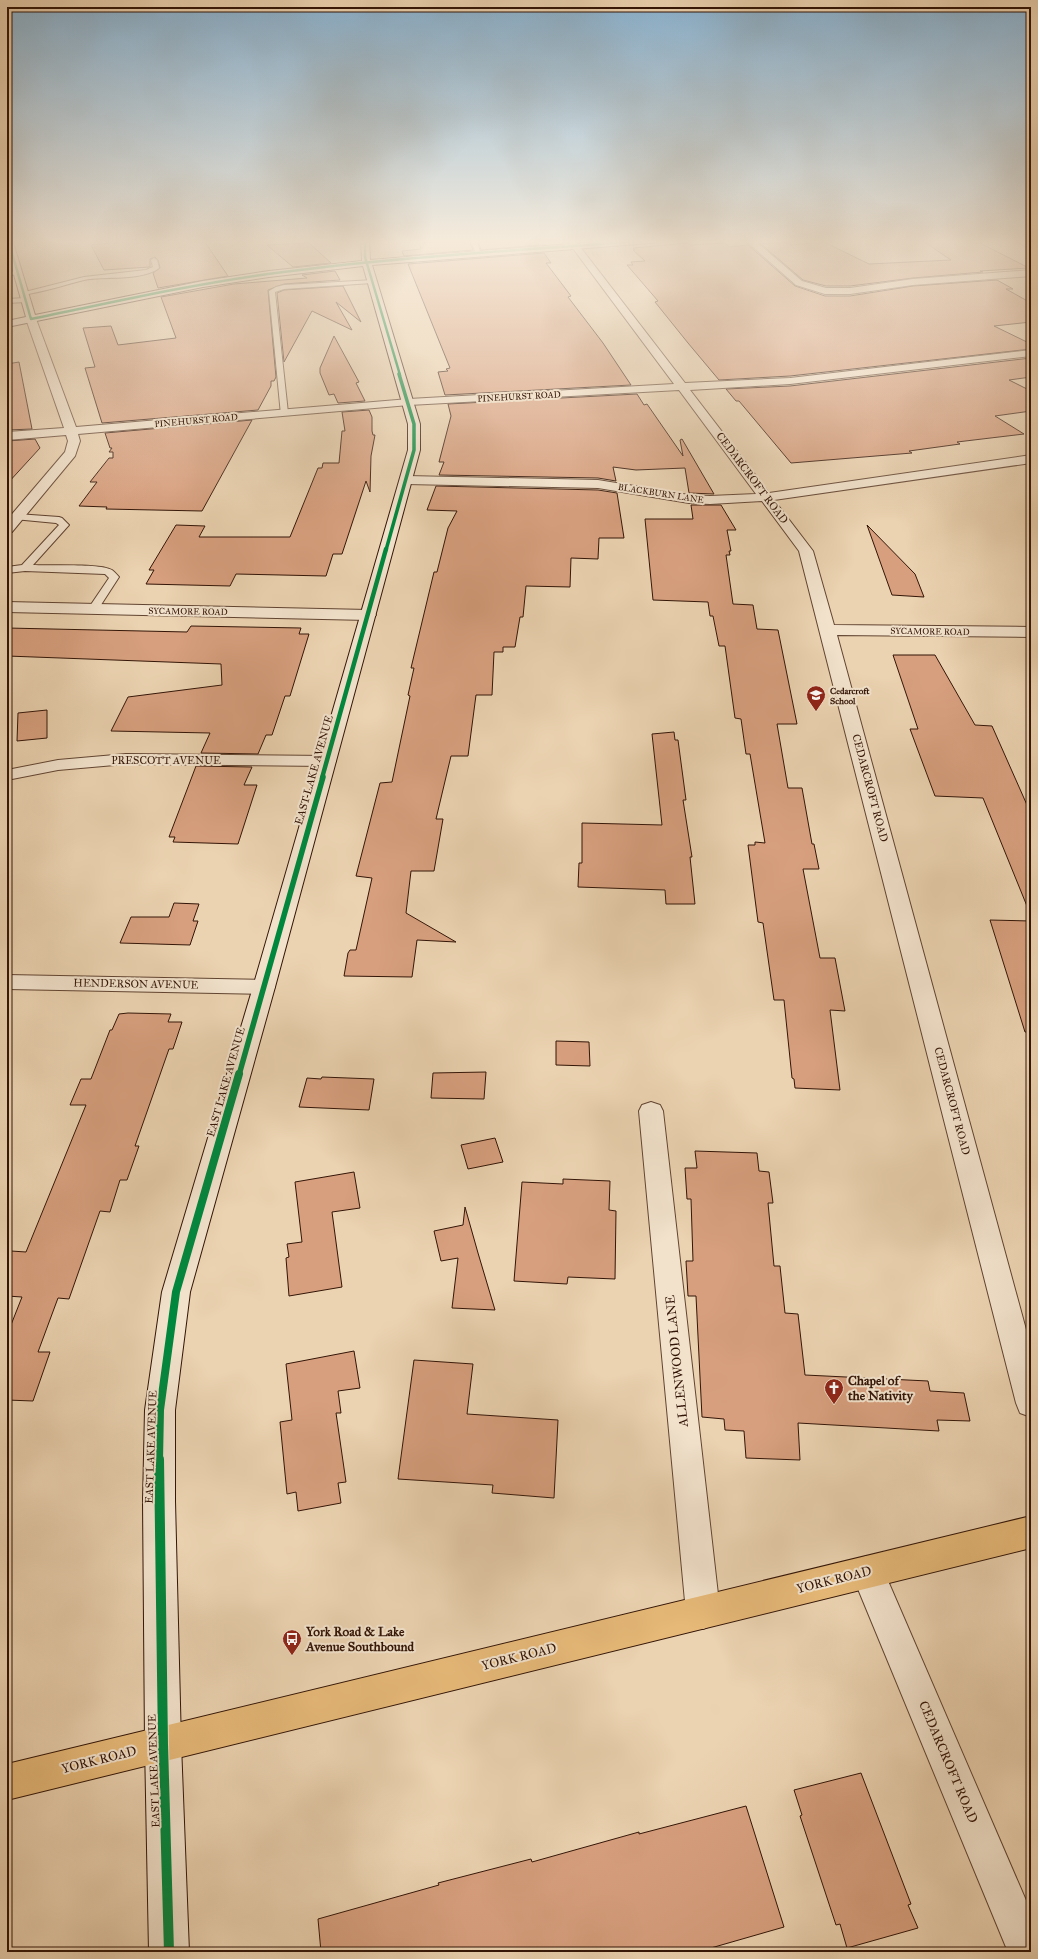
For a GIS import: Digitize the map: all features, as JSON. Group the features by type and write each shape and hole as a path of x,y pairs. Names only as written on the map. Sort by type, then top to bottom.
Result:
{"main road":[{"name":"YORK ROAD","path":"7,1782 1031,1532"}],"street":[{"path":"7,529 70,453 74,441 35,330"},
{"name":"EAST LAKE AVENUE","path":"169,1952 163,1744 159,1500 160,1410 168,1342 176,1292 264,987 407,480 414,450 415,436 409,402 388,330"},
{"name":"CEDARCROFT ROAD","path":"640,330 806,551 1031,1404"},
{"name":"PINEHURST ROAD","path":"7,436 409,402 833,377 1031,354"},
{"name":"BLACKBURN LANE","path":"407,480 598,484 688,499 710,500 766,497 1031,459"},
{"name":"SYCAMORE ROAD","path":"7,608 368,615"},
{"name":"SYCAMORE ROAD","path":"828,630 1031,632"},
{"name":"PRESCOTT AVENUE","path":"7,775 58,765 126,758 327,762"},
{"name":"HENDERSON AVENUE","path":"7,982 264,987"},
{"name":"ALLENWOOD LANE","path":"651,1111 703,1612"},
{"name":"CEDARCROFT ROAD","path":"868,1572 1028,1952"}],"lane":[{"path":"276,330 284,413"},
{"path":"17,517 59,520 64,525 25,568"},
{"path":"7,570 25,568 95,570 108,572 114,577 93,609"}],"building":[{"path":"84,330 113,330 118,345 176,338 173,330 272,330 276,377 274,381 271,381 271,386 258,410 102,423 85,368 95,367"},
{"path":"281,330 301,330 284,362"},
{"path":"435,330 593,330 631,385 445,395 438,372 448,371 446,369 450,368"},
{"path":"678,330 1003,330 1031,344 1031,349 790,376 719,380"},
{"path":"334,336 359,382 356,383 365,401 338,403 334,394 329,395 320,373 320,368"},
{"path":"1031,358 1031,377 1009,380 1031,391 1031,411 995,416 1024,434 957,442 960,444 909,451 912,453 791,463 739,401 736,401 726,389 790,386"},
{"path":"19,362 32,429 7,430 7,364"},
{"path":"637,394 644,405 647,404 683,456 680,440 682,439 714,494 689,493 685,468 636,470 613,467 616,481 598,478 439,475 444,462 439,462 451,416 448,404"},
{"path":"369,410 372,417 372,431 373,435 375,435 371,456 370,492 366,481 342,554 333,554 326,576 236,574 230,586 146,584 154,570 149,570 176,525 205,526 199,537 290,537 318,468 322,468 323,463 339,463 342,431 345,431 342,412"},
{"path":"252,420 202,511 106,509 107,507 79,506 97,482 90,482 109,458 113,458 113,452 109,452 112,448 110,448 105,433"},
{"path":"35,439 40,448 7,484 7,441"},
{"path":"436,486 598,490 617,493 624,538 599,538 598,559 571,558 570,587 526,586 523,617 520,617 515,647 503,647 503,652 494,652 492,695 476,695 468,756 451,756 436,819 443,819 434,871 411,871 406,913 456,942 417,940 412,977 344,976 348,953 350,950 356,950 372,878 356,876 380,783 392,782 410,696 408,695 414,668 411,668 434,572 437,572 448,528 457,511 427,510"},
{"path":"691,505 721,505 736,530 727,530 731,551 729,551 730,555 726,555 733,604 753,605 757,629 778,630 797,724 777,724 788,788 802,788 812,844 814,844 819,869 803,869 820,958 835,958 845,1011 830,1010 840,1090 795,1088 794,1079 792,1078 784,1000 774,1000 763,923 758,922 748,845 755,845 755,842 765,843 750,754 746,754 741,719 735,718 725,646 719,646 713,616 710,616 708,602 653,600 645,519 693,519"},
{"path":"867,525 915,574 924,597 892,595"},
{"path":"191,626 301,628 299,634 309,634 290,696 285,696 272,735 266,735 258,754 201,753 210,733 111,731 128,697 222,685 221,664 7,656 7,628 187,632"},
{"path":"893,655 935,655 975,725 992,726 1031,814 1031,916 983,798 935,796 910,729 918,729"},
{"path":"47,710 47,738 17,741 18,713"},
{"path":"674,732 675,740 678,740 686,800 683,800 692,857 690,857 695,904 666,904 665,890 578,887 579,863 582,863 582,823 662,825 652,734"},
{"path":"196,766 252,767 244,785 257,785 238,844 173,842 175,837 169,837"},
{"path":"174,903 199,904 193,921 198,921 190,945 120,943 131,917 169,917"},
{"path":"990,920 1031,921 1031,1032 1025,1032"},
{"path":"119,1014 171,1014 168,1022 182,1022 173,1049 169,1049 135,1146 139,1146 127,1180 120,1180 110,1212 100,1211 69,1299 58,1298 38,1352 50,1352 33,1401 7,1400 7,1335 22,1297 7,1296 7,1261 11,1251 26,1252 86,1105 70,1105 81,1079 91,1079 110,1030 112,1030"},
{"path":"556,1041 589,1042 590,1066 556,1065"},
{"path":"486,1072 484,1099 431,1098 433,1073"},
{"path":"322,1077 374,1079 369,1110 299,1107 307,1078 321,1079"},
{"path":"495,1138 503,1162 468,1169 461,1145"},
{"path":"695,1151 757,1153 759,1171 769,1172 773,1203 768,1203 774,1266 780,1266 785,1313 798,1314 805,1375 928,1381 930,1391 964,1393 970,1421 937,1420 939,1431 798,1423 800,1460 746,1458 744,1431 725,1430 724,1419 702,1417 696,1296 688,1296 686,1261 693,1261 691,1199 687,1199 685,1168 697,1168"},
{"path":"354,1172 360,1208 332,1212 342,1287 289,1296 286,1258 289,1257 287,1244 302,1242 295,1182"},
{"path":"563,1179 610,1181 609,1210 616,1211 615,1279 568,1277 567,1284 514,1281 522,1182 563,1184"},
{"path":"465,1207 495,1310 452,1308 458,1258 441,1261 434,1231 463,1225"},
{"path":"354,1351 360,1388 338,1391 341,1413 336,1413 346,1482 338,1483 341,1503 298,1511 296,1492 287,1494 280,1422 292,1420 286,1364"},
{"path":"414,1360 473,1364 467,1414 558,1420 554,1498 492,1493 493,1485 398,1479"},
{"path":"861,1773 911,1904 908,1905 918,1928 847,1948 840,1924 836,1925 800,1816 802,1815 794,1790"},
{"path":"746,1806 784,1927 697,1952 321,1952 318,1919 439,1885 438,1883 531,1859 532,1862 639,1832 639,1834"}],"cycle path":[{"path":"169,1952 163,1744 159,1501 160,1410 168,1342 176,1292 264,987 414,450 414,424 387,330"}],"place":[{"name":"Cedarcroft School","path":"816,712"},
{"name":"Chapel of the Nativity","path":"834,1405"},
{"name":"York Road & Lake Avenue Southbound","path":"292,1656"}]}
